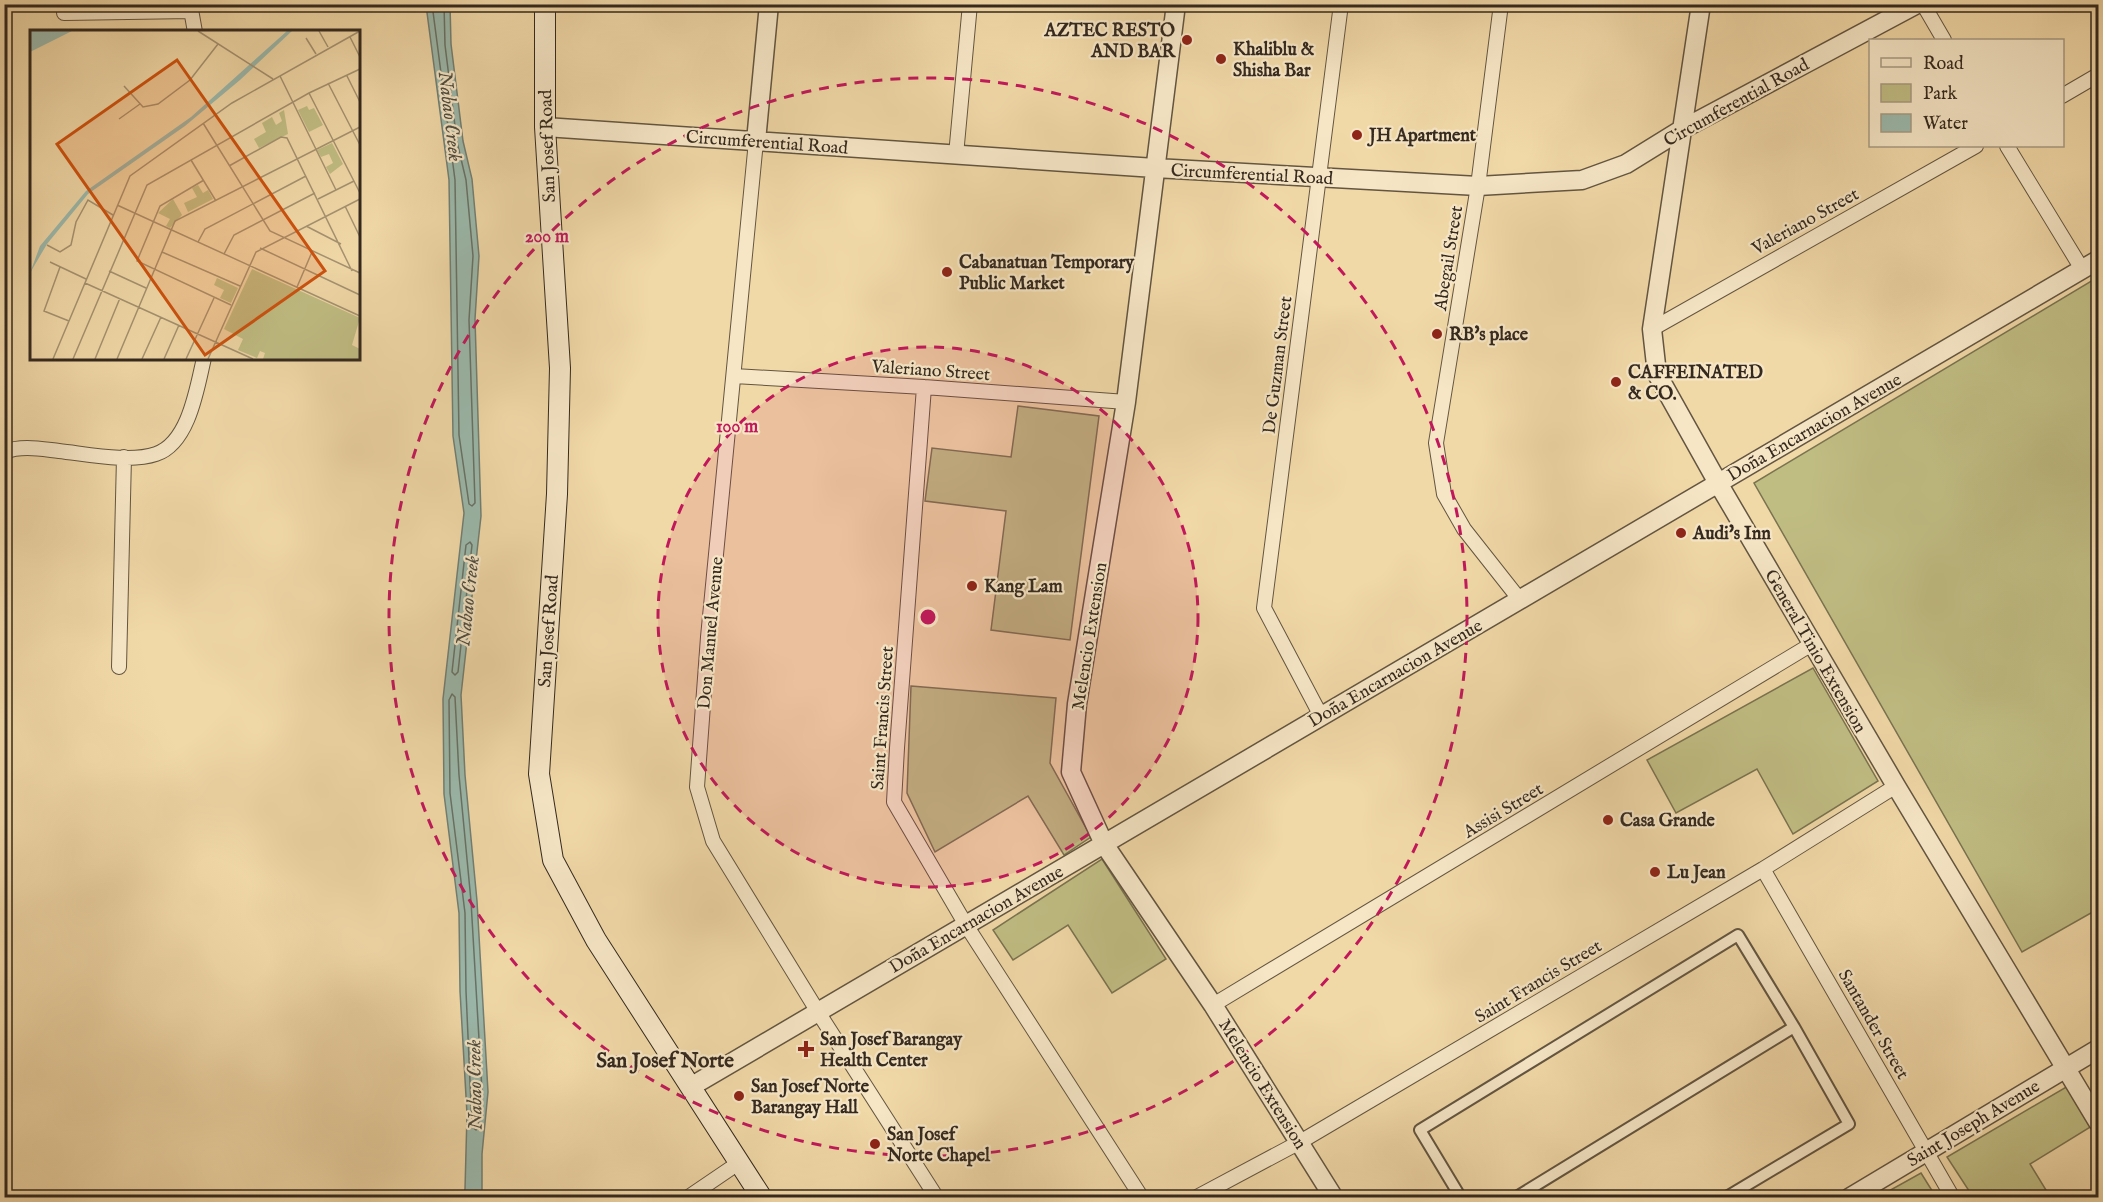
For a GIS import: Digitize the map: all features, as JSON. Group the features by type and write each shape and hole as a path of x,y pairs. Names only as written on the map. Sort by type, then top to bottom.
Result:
{"main road":[{"name":"San Josef Road","path":"545,4 545,127 560,368 557,494 539,774 553,860 596,940 762,1197"}],"street":[{"name":"Don Manuel Avenue","path":"769,4 708,637 697,787 713,840 818,1012 937,1197"},
{"path":"956,155 970,4"},
{"name":"Melencio Extension","path":"1176,4 1126,402 1077,704 1071,772 1104,844 1213,1005 1334,1197"},
{"name":"De Guzman Street","path":"1321,716 1264,608 1341,4"},
{"name":"Abegail Street","path":"1501,4 1478,186 1436,443 1444,494 1464,529 1520,600"},
{"name":"General Tinio Extension","path":"1701,4 1652,329 1657,374 1812,644 2098,1122"},
{"name":"Circumferential Road","path":"545,127 1319,178 1478,186 1582,180 1626,164 1681,130 1917,4"},
{"path":"1923,4 1943,39"},
{"path":"64,13 190,8 195,30"},
{"path":"2064,95 2098,75"},
{"name":"Valeriano Street","path":"1652,329 1974,147"},
{"path":"2008,147 2082,269"},
{"name":"Doña Encarnacion Avenue","path":"692,1086 2098,260"},
{"path":"4,452 30,448 124,457 158,454 171,445 182,431 191,412 204,360"},
{"name":"Valeriano Street","path":"734,376 1126,402"},
{"name":"Saint Francis Street","path":"924,387 894,802 966,925 1142,1197"},
{"path":"119,667 124,457"},
{"name":"Assisi Street","path":"1213,1005 1812,644"},
{"name":"Saint Francis Street","path":"1195,1197 1300,1142 1763,869 1896,786"},
{"name":"Santander Street","path":"1763,869 1953,1197"},
{"path":"1461,1197 1420,1130 1738,935 1850,1124 1725,1197"},
{"path":"1515,1197 1794,1028"},
{"name":"Saint Joseph Avenue","path":"1849,1197 2098,1050"},
{"path":"687,1197 740,1162"}],"green space":[{"path":"2098,277 2098,909 2022,952 1754,483"},
{"path":"1018,406 1099,416 1070,640 991,630 1006,511 925,501 932,448 1011,457"},
{"path":"1813,668 1878,781 1793,834 1757,769 1676,813 1647,760"},
{"path":"911,686 1056,698 1050,763 1091,837 1064,855 1028,796 935,852 907,793"},
{"path":"1102,859 1166,959 1112,993 1068,925 1013,960 993,930"},
{"path":"2068,1086 2092,1126 2030,1164 2046,1190 2034,1197 1973,1197 1947,1157"},
{"path":"1921,1173 1936,1197 1878,1197"}],"water":[{"name":"Nabao Creek","path":"426,5 450,5 451,44 463,141 472,179 479,256 475,319 481,516 461,695 465,775 477,901 488,1092 482,1154 482,1198 462,1197 465,1189 467,1114 460,991 459,913 444,794 443,699 464,513 453,436 449,180"}],"place":[{"name":"AZTEC RESTO AND BAR","path":"1187,40"},
{"name":"Khaliblu & Shisha Bar","path":"1221,59"},
{"name":"JH Apartment","path":"1357,135"},
{"name":"Cabanatuan Temporary Public Market","path":"947,272"},
{"name":"RB's place","path":"1437,334"},
{"name":"CAFFEINATED & CO.","path":"1616,382"},
{"name":"Audi's Inn","path":"1681,533"},
{"name":"Kang Lam","path":"972,586"},
{"name":"Casa Grande","path":"1608,820"},
{"name":"Lu Jean","path":"1655,872"},
{"name":"San Josef Barangay Health Center","path":"806,1049"},
{"name":"San Josef Norte Barangay Hall","path":"739,1096"},
{"name":"San Josef Norte Chapel","path":"875,1144"}],"district":[{"name":"San Josef Norte","path":"665,1060"}]}
